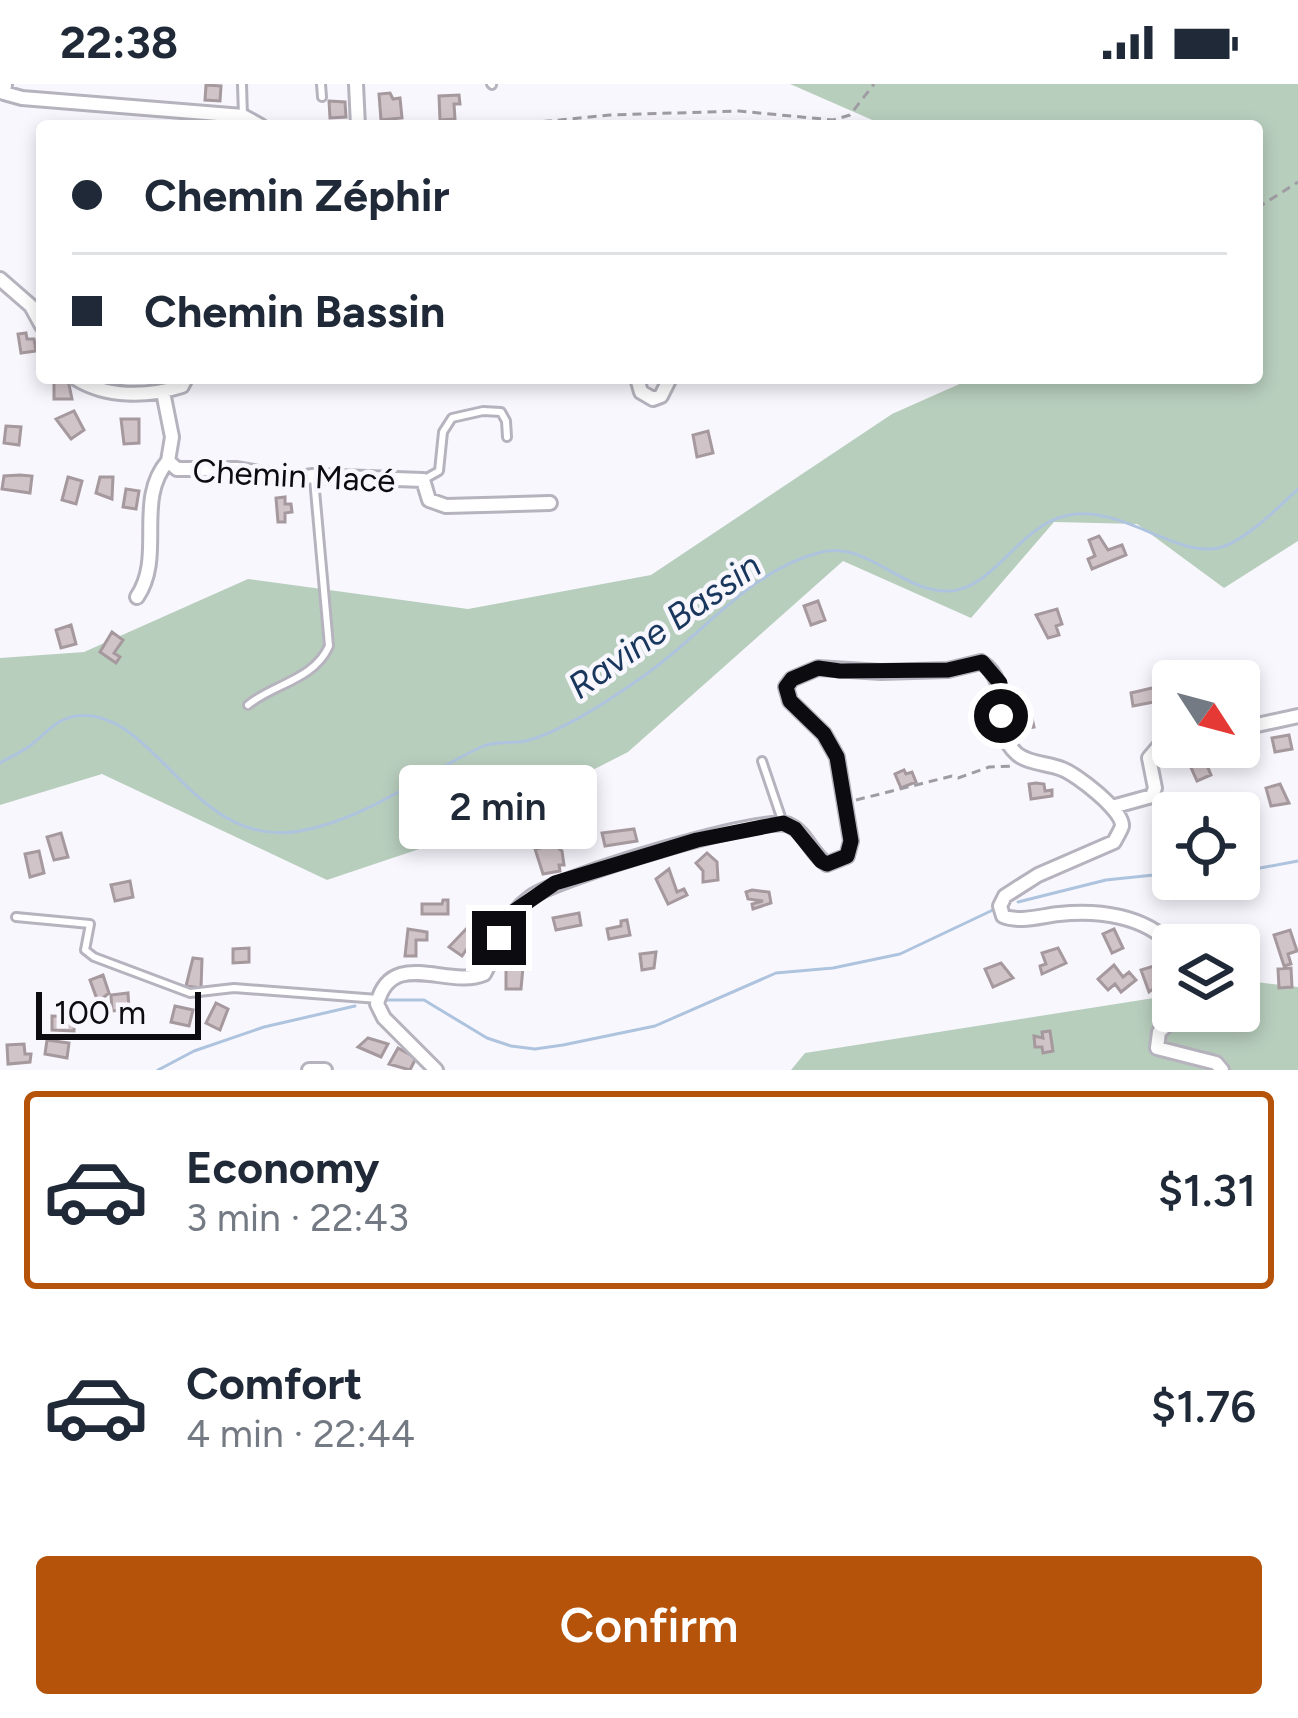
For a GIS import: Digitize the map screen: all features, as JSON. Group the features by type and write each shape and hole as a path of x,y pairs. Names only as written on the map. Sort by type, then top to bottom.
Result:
{"street":[{"path":"356,84 358,120"},
{"path":"3,90 22,98 250,120"},
{"path":"0,279 36,315"},
{"path":"88,384 135,394 164,392 183,384"},
{"path":"639,384 641,392 653,399 661,396 667,384"},
{"name":"Chemin Macé","path":"164,392 171,419 168,461 177,469 423,481 429,500 446,506 550,503"},
{"path":"137,597 148,566 152,490 168,461"},
{"path":"436,1070 384,1018 378,999 384,984 394,976 431,972 471,980 484,974 503,924 532,896 555,883 697,840 783,823 795,829 821,861 835,862 852,850 837,757 824,734 790,701 786,687 792,679 818,668 881,672 982,662 1000,683 1004,736 1027,760 1068,771 1112,807 1122,828 1114,842 1013,890 1000,907 1003,916 1012,920 1112,915 1133,920 1152,932"},
{"path":"1260,724 1298,716"},
{"path":"1112,807 1152,796 1152,754"},
{"path":"1159,1032 1157,1048 1216,1063 1222,1070"},
{"path":"309,1070 325,1070"}],"lane":[{"path":"242,84 243,116"},
{"path":"321,84 322,97"},
{"path":"423,481 439,471 443,432 452,418 501,412 507,437"},
{"path":"248,705 293,682 321,661 329,646 313,476"},
{"path":"762,761 783,823"},
{"path":"16,916 90,924 85,950 94,957 190,993 233,988 378,999"}],"path":[{"path":"559,120 739,111 833,120 850,116 874,84"},
{"path":"1263,204 1298,182"},
{"path":"844,808 858,799 989,767 1018,766 1027,760"}],"green space":[{"path":"790,84 1298,84 1298,541 1224,588 1137,524 1054,522 971,618 843,561 628,752 473,831 327,880 102,774 0,805 0,658 84,652 248,579 468,609 651,575 892,414 960,384 1263,384 1263,120 872,120"},
{"path":"1260,983 1298,987 1298,1070 791,1070 805,1053 1152,998 1152,1032 1260,1032"}],"building":[{"path":"206,85 221,86 220,101 205,100"},
{"path":"390,93 393,99 400,98 402,118 381,120 379,94"},
{"path":"459,95 455,119 440,120 439,96"},
{"path":"329,101 345,102 346,117 330,118"},
{"path":"26,333 27,339 34,339 36,351 21,353 18,334"},
{"path":"54,384 69,384 72,399 54,399"},
{"path":"74,411 84,430 71,439 56,419"},
{"path":"121,419 139,419 139,443 124,444"},
{"path":"6,426 21,427 19,445 4,443"},
{"path":"708,431 713,453 697,457 693,435"},
{"path":"4,476 32,476 30,493 2,489"},
{"path":"68,477 82,481 76,504 62,500"},
{"path":"100,477 113,477 112,499 96,493"},
{"path":"126,489 139,491 136,509 123,507"},
{"path":"285,497 292,512 285,513 285,522 278,522 276,498"},
{"path":"1099,536 1108,550 1122,545 1126,555 1092,569 1088,559 1095,556 1089,540"},
{"path":"818,601 825,620 811,625 804,606"},
{"path":"1057,609 1062,624 1056,626 1059,635 1048,638 1036,615"},
{"path":"71,625 76,644 61,648 56,630"},
{"path":"112,632 123,640 114,653 120,657 116,663 100,652"},
{"path":"1152,688 1152,702 1133,706 1131,693"},
{"path":"1031,713 1034,727 1017,730 1013,717"},
{"path":"1289,735 1292,749 1275,752 1272,738"},
{"path":"1191,768 1208,768 1211,775 1197,781"},
{"path":"912,772 916,782 901,788 895,774"},
{"path":"1029,784 1044,784 1045,791 1052,790 1052,796 1031,799"},
{"path":"1280,784 1289,803 1271,806 1266,788"},
{"path":"521,810 530,823 519,830 513,820 508,823 504,818"},
{"path":"634,829 637,841 605,846 602,833"},
{"path":"61,833 68,857 54,860 47,837"},
{"path":"555,845 562,851 564,865 559,865 560,871 543,874 535,849"},
{"path":"39,851 44,873 30,877 25,854"},
{"path":"707,853 717,862 718,880 703,882 703,871 696,863"},
{"path":"669,869 677,892 684,889 687,895 668,904 656,879"},
{"path":"130,881 133,897 115,901 111,885"},
{"path":"746,892 769,892 771,903 753,909 752,904 763,901 748,899"},
{"path":"448,900 448,914 422,914 422,904 442,904"},
{"path":"579,913 581,925 556,930 553,918"},
{"path":"627,920 630,935 609,939 607,929"},
{"path":"470,925 479,931 462,956 449,947"},
{"path":"408,929 427,932 427,940 416,940 416,956 405,956"},
{"path":"1114,929 1123,948 1112,953 1103,934"},
{"path":"1290,930 1297,951 1288,954 1291,964 1284,966 1274,935"},
{"path":"249,948 249,962 233,963 233,949"},
{"path":"1058,948 1066,963 1042,974 1040,966 1046,964 1042,953"},
{"path":"656,952 654,968 642,970 640,954"},
{"path":"193,958 202,959 201,988 186,986"},
{"path":"1001,963 1013,978 993,987 985,969"},
{"path":"1114,965 1123,977 1129,972 1136,980 1121,992 1115,984 1108,990 1098,979"},
{"path":"506,966 523,967 521,989 506,989"},
{"path":"1152,967 1149,992 1141,970"},
{"path":"1291,968 1292,987 1279,988 1278,969"},
{"path":"103,975 109,993 98,1002 90,980"},
{"path":"128,993 129,1009 112,1011 111,995"},
{"path":"216,1003 228,1009 220,1030 206,1023"},
{"path":"175,1006 193,1010 189,1026 171,1022"},
{"path":"52,1016 75,1017 74,1031 52,1030"},
{"path":"1050,1031 1053,1051 1043,1053 1042,1047 1035,1047 1034,1036 1043,1038 1042,1032"},
{"path":"368,1038 388,1044 381,1057 358,1047"},
{"path":"47,1040 69,1043 67,1058 45,1054"},
{"path":"24,1044 30,1062 8,1064 7,1045"},
{"path":"398,1048 416,1058 410,1070 389,1064"}],"waterway":[{"name":"Ravine Bassin","path":"0,763 63,720 76,716 104,719 129,732 202,801 231,820 263,831 300,831 371,807 486,745 526,741 572,722 645,675 750,588 796,560 822,552 854,554 916,584 949,591 980,580 1036,530 1069,515 1108,517 1184,545 1218,548 1250,532 1298,489"},
{"path":"1260,868 1298,861"},
{"path":"1018,902 1106,880 1152,875"},
{"path":"386,1000 424,1000 487,1038 511,1046 563,1045 655,1026 776,973 833,968 900,954 995,909"},
{"path":"158,1070 194,1051 264,1027 355,1006"}],"route":[{"path":"499,938 513,912 555,883 697,840 776,822 795,829 827,864 847,856 852,850 837,757 824,734 790,701 786,687 805,671 948,670 982,662 1000,683 1001,716"}]}
